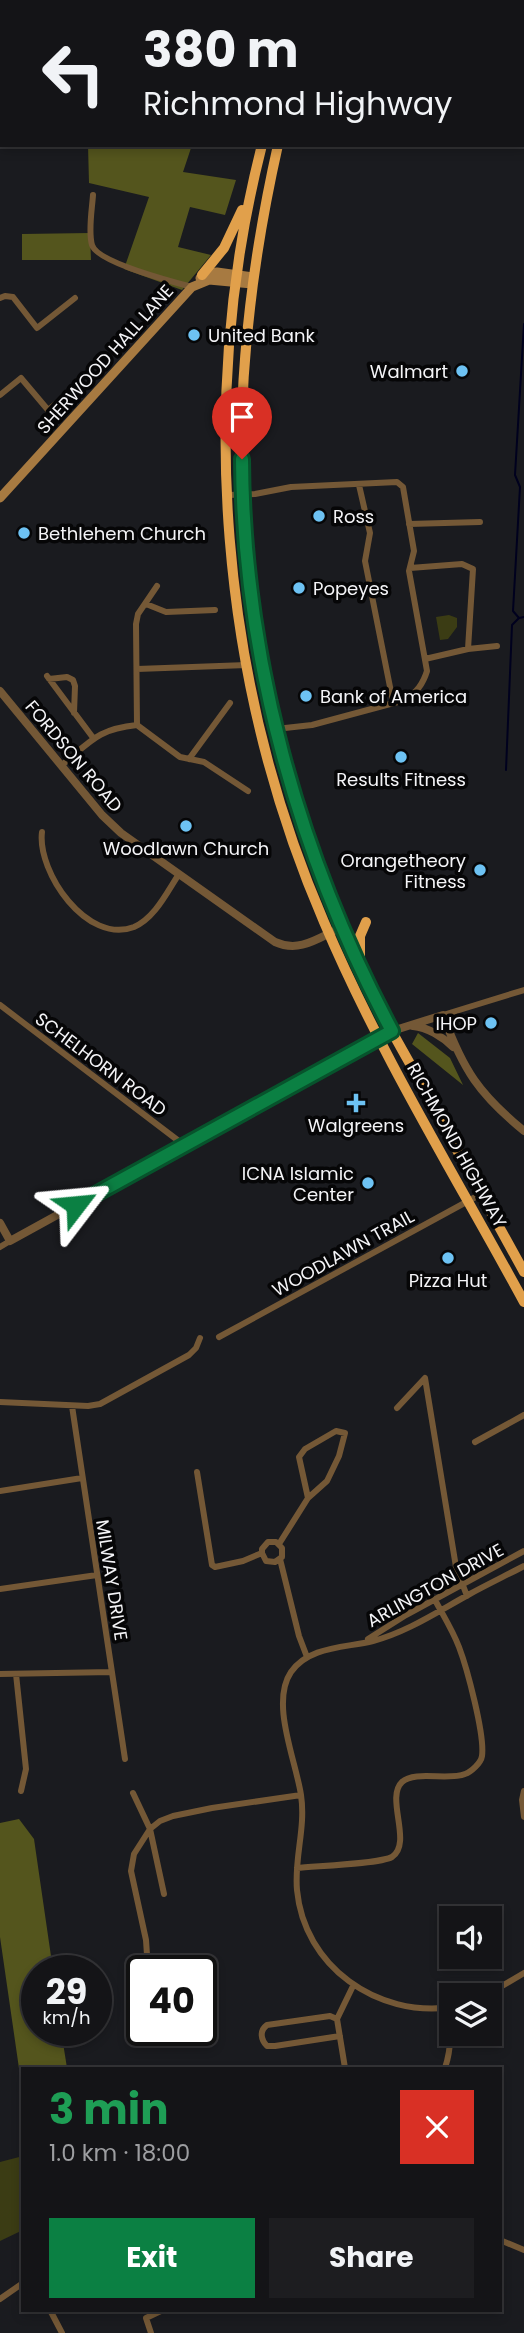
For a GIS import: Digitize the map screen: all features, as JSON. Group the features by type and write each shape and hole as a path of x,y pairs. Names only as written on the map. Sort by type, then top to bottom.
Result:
{"highway":[{"name":"RICHMOND HIGHWAY","path":"261,147 250,191 237,279 228,368 226,432 233,565 247,665 263,741 295,846 329,933 379,1038 524,1302"},
{"name":"RICHMOND HIGHWAY","path":"278,147 258,238 253,281 243,396 242,495 253,606 276,729 314,855 362,975 524,1272"},
{"path":"202,275 224,247 250,191"},
{"path":"362,975 359,947 366,922"}],"main road":[{"path":"192,287 202,275 217,272 253,281"},
{"name":"SHERWOOD HALL LANE","path":"0,498 192,287 209,279 237,279"}],"street":[{"path":"93,195 91,243 97,252 149,274 192,287"},
{"path":"0,298 13,297 37,328 75,298"},
{"path":"0,395 21,378 48,410 78,386"},
{"path":"228,495 291,487 397,482 403,487 414,551 410,568 427,671 424,683 405,700 312,725 276,729"},
{"path":"359,485 370,533 365,561 393,702"},
{"path":"409,524 480,523"},
{"path":"410,568 462,564 473,569 468,649"},
{"path":"137,725 136,624 138,614 157,586"},
{"path":"146,604 166,612 215,610"},
{"path":"425,659 468,649 497,646"},
{"path":"137,669 247,665"},
{"path":"74,713 73,680 66,677 48,678 74,713 94,738"},
{"name":"FORDSON ROAD","path":"0,691 116,828 281,945 298,947 341,927"},
{"path":"189,759 230,703"},
{"path":"62,765 104,731 137,725 180,757 204,762 248,791"},
{"path":"42,832 40,843 43,852 64,897 84,916 104,928 122,929 142,923 153,912 179,874"},
{"path":"0,1247 392,1031 524,990"},
{"name":"SCHELHORN ROAD","path":"0,1005 184,1145"},
{"path":"443,1015 458,1054 476,1084 489,1101 524,1131"},
{"path":"410,1026 439,1036 458,1054"},
{"name":"WOODLAWN TRAIL","path":"219,1338 481,1194"},
{"path":"0,1223 10,1241"},
{"path":"0,1402 72,1406 100,1404 189,1355 200,1338"},
{"path":"397,1408 425,1378 454,1555 467,1596"},
{"name":"MILWAY DRIVE","path":"72,1406 125,1759"},
{"path":"475,1442 524,1415"},
{"path":"279,1544 308,1497 327,1480 339,1456 345,1433 336,1431 305,1449 299,1457 308,1497"},
{"path":"197,1472 212,1565 215,1567 243,1561 261,1553 268,1542 279,1544"},
{"path":"0,1491 82,1478"},
{"path":"279,1544 283,1553 280,1559 299,1636 307,1657 295,1666 283,1695 289,1745 301,1795 298,1894 308,1930 325,1958 342,1978 353,1986 400,2005 439,2007"},
{"name":"ARLINGTON DRIVE","path":"360,1643 524,1551"},
{"path":"261,1553 266,1561 280,1559"},
{"name":"ARLINGTON DRIVE","path":"307,1657 389,1635 441,1611 524,1566"},
{"path":"0,1590 97,1575"},
{"path":"297,1868 379,1860 394,1856 400,1846 397,1793 402,1782 413,1777 455,1777 466,1774 477,1766 482,1758 479,1721 459,1647 435,1600"},
{"path":"0,1675 112,1672"},
{"path":"16,1674 26,1769 21,1791"},
{"path":"524,1791 524,1817"},
{"path":"133,1793 150,1829 164,1894"},
{"path":"147,1955 131,1871 134,1854 150,1829 173,1816 301,1795"},
{"path":"502,1986 523,1974"},
{"path":"345,2067 337,2019 353,1986"},
{"path":"337,2019 330,2016 267,2025 261,2035 267,2046 340,2036"},
{"path":"445,2067 451,2046"},
{"path":"502,2241 524,2250"},
{"path":"0,2299 21,2284"},
{"path":"51,2312 62,2333"},
{"path":"151,2333 146,2318 159,2312"}],"shaded area":[{"path":"88,147 191,147 183,172 236,180 225,215 190,207 178,247 211,255 182,290 124,269 149,197 89,183"},
{"path":"90,233 91,260 22,260 22,234"},
{"path":"449,615 457,618 457,627 448,639 440,640 436,617"},
{"path":"418,1033 450,1058 463,1085 412,1044"},
{"path":"19,1819 34,1839 51,1955 21,1955 21,2046 64,2046 67,2067 21,2067 21,2082 0,1937 0,1823"},
{"path":"21,2157 21,2231 0,2241 0,2162"}],"waterway":[{"path":"519,618 513,611 520,487 515,475 524,324"},
{"path":"506,770 512,625 524,617"}],"place":[{"name":"United Bank","path":"194,335"},
{"name":"Walmart","path":"462,371"},
{"name":"Ross","path":"319,516"},
{"name":"Bethlehem Church","path":"24,533"},
{"name":"Popeyes","path":"299,588"},
{"name":"Bank of America","path":"306,696"},
{"name":"Results Fitness","path":"401,757"},
{"name":"Woodlawn Church","path":"186,826"},
{"name":"Orangetheory Fitness","path":"480,870"},
{"name":"IHOP","path":"491,1023"},
{"name":"Walgreens","path":"356,1103"},
{"name":"ICNA Islamic Center","path":"368,1183"},
{"name":"Pizza Hut","path":"448,1258"}],"route":[{"path":"76,1205 392,1031 356,962 338,919 314,855 281,749 272,713 250,582 242,511 242,459"}]}
